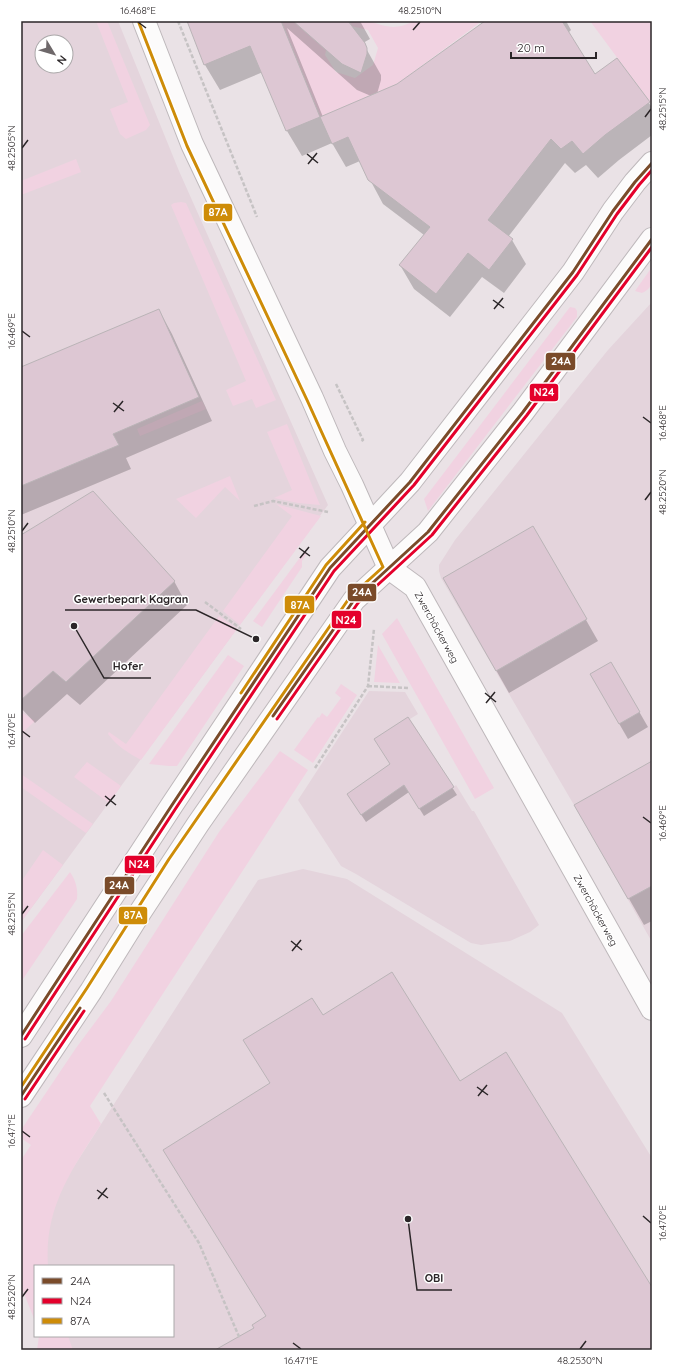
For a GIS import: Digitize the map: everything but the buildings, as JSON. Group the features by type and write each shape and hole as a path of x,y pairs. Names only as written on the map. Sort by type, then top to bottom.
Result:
{"main road":[{"name":"Zwerchäckerweg","path":"144,21 192,144 312,398 389,568 415,587 652,1009"},
{"path":"21,1036 330,568 415,476 573,272 613,212 635,182 652,163"},
{"path":"21,1096 91,991 173,862 354,600 433,526 523,412 652,239"}],"path":[{"path":"178,21 260,224"},
{"path":"335,382 363,440"},
{"path":"254,506 273,501 328,512"},
{"path":"205,602 241,629"},
{"path":"315,768 368,686 374,629"},
{"path":"368,686 408,688"},
{"path":"104,1093 199,1243 240,1339"}],"shaded area":[{"path":"21,21 118,21 179,171 328,505 21,922"},
{"path":"96,21 107,21 150,125 146,130 126,139 120,134 110,109 128,102"},
{"path":"281,21 313,21 329,37 325,55 336,72 355,78 373,65 378,48 368,30 347,25 353,22 364,21 393,27 414,21 482,21 397,84 320,117"},
{"path":"590,21 652,21 652,100 650,102"},
{"path":"76,159 81,172 21,195 21,181"},
{"path":"181,202 186,203 276,400 256,408 252,399 233,406 226,390 246,381 171,205"},
{"path":"652,267 652,282 649,288 642,293 635,291"},
{"path":"652,302 652,942 574,805 441,578 439,565 455,540 608,350"},
{"path":"570,307 575,308 577,311 577,317 428,511 424,499"},
{"path":"202,401 206,409 140,436 137,429"},
{"path":"287,424 320,505 298,503 274,498 292,490 267,432"},
{"path":"230,476 240,501 225,487 196,518 176,499"},
{"path":"276,504 321,516 240,625 223,611 292,516"},
{"path":"304,552 307,553 302,561 302,567 262,627 253,621"},
{"path":"219,616 237,629 141,760 127,752 111,738 108,734 109,732 126,744"},
{"path":"397,618 494,788 475,799 382,634"},
{"path":"378,645 400,683 374,682"},
{"path":"228,655 244,666 177,766 149,764"},
{"path":"341,684 357,695 313,763 294,750 318,717 319,718 322,713 327,717 341,698 335,693"},
{"path":"369,691 405,692 418,714 410,719 454,787 456,785 472,811 474,811 539,925 530,932 510,941 481,945 471,943 341,866 298,800"},
{"path":"21,712 35,721 21,734"},
{"path":"280,751 308,770 90,1106 101,1124 70,1174 55,1208 50,1226 48,1265 34,1265 34,1318 21,1286 21,1160 31,1145 21,1138 21,1130 76,1048 111,1001 219,832"},
{"path":"87,762 121,786 109,803 74,777"},
{"path":"21,774 93,824 86,833 21,787"},
{"path":"43,850 63,865 21,922 21,882"},
{"path":"303,869 347,879 562,1013 652,1158 652,1350 46,1350 46,1337 174,1337 174,1265 35,1265 21,1225 71,1171 258,880"},
{"path":"70,872 76,885 77,899 21,982 21,936"},
{"path":"39,1337 68,1337 73,1350 37,1350"}],"transit line":[{"name":"87A","path":"21,1087 87,988 169,859 350,597 383,567 307,400 187,146 139,23"},
{"name":"24A","path":"21,1036 172,805 330,568 410,482 573,272 613,211 635,182 652,163"},
{"name":"N24","path":"25,1039 176,808 334,571 414,485 577,275 617,214 652,170"},
{"name":"24A","path":"273,716 354,600 428,532 523,412 652,239"},
{"name":"N24","path":"277,719 358,603 432,535 527,415 652,247"},
{"name":"87A","path":"241,693 326,565 365,522"},
{"name":"24A","path":"21,1096 80,1008"},
{"name":"N24","path":"25,1099 84,1011"}],"place":[{"name":"Hofer","path":"74,626"},
{"name":"Gewerbepark Kagran","path":"256,639"},
{"name":"OBI","path":"408,1219"}]}
